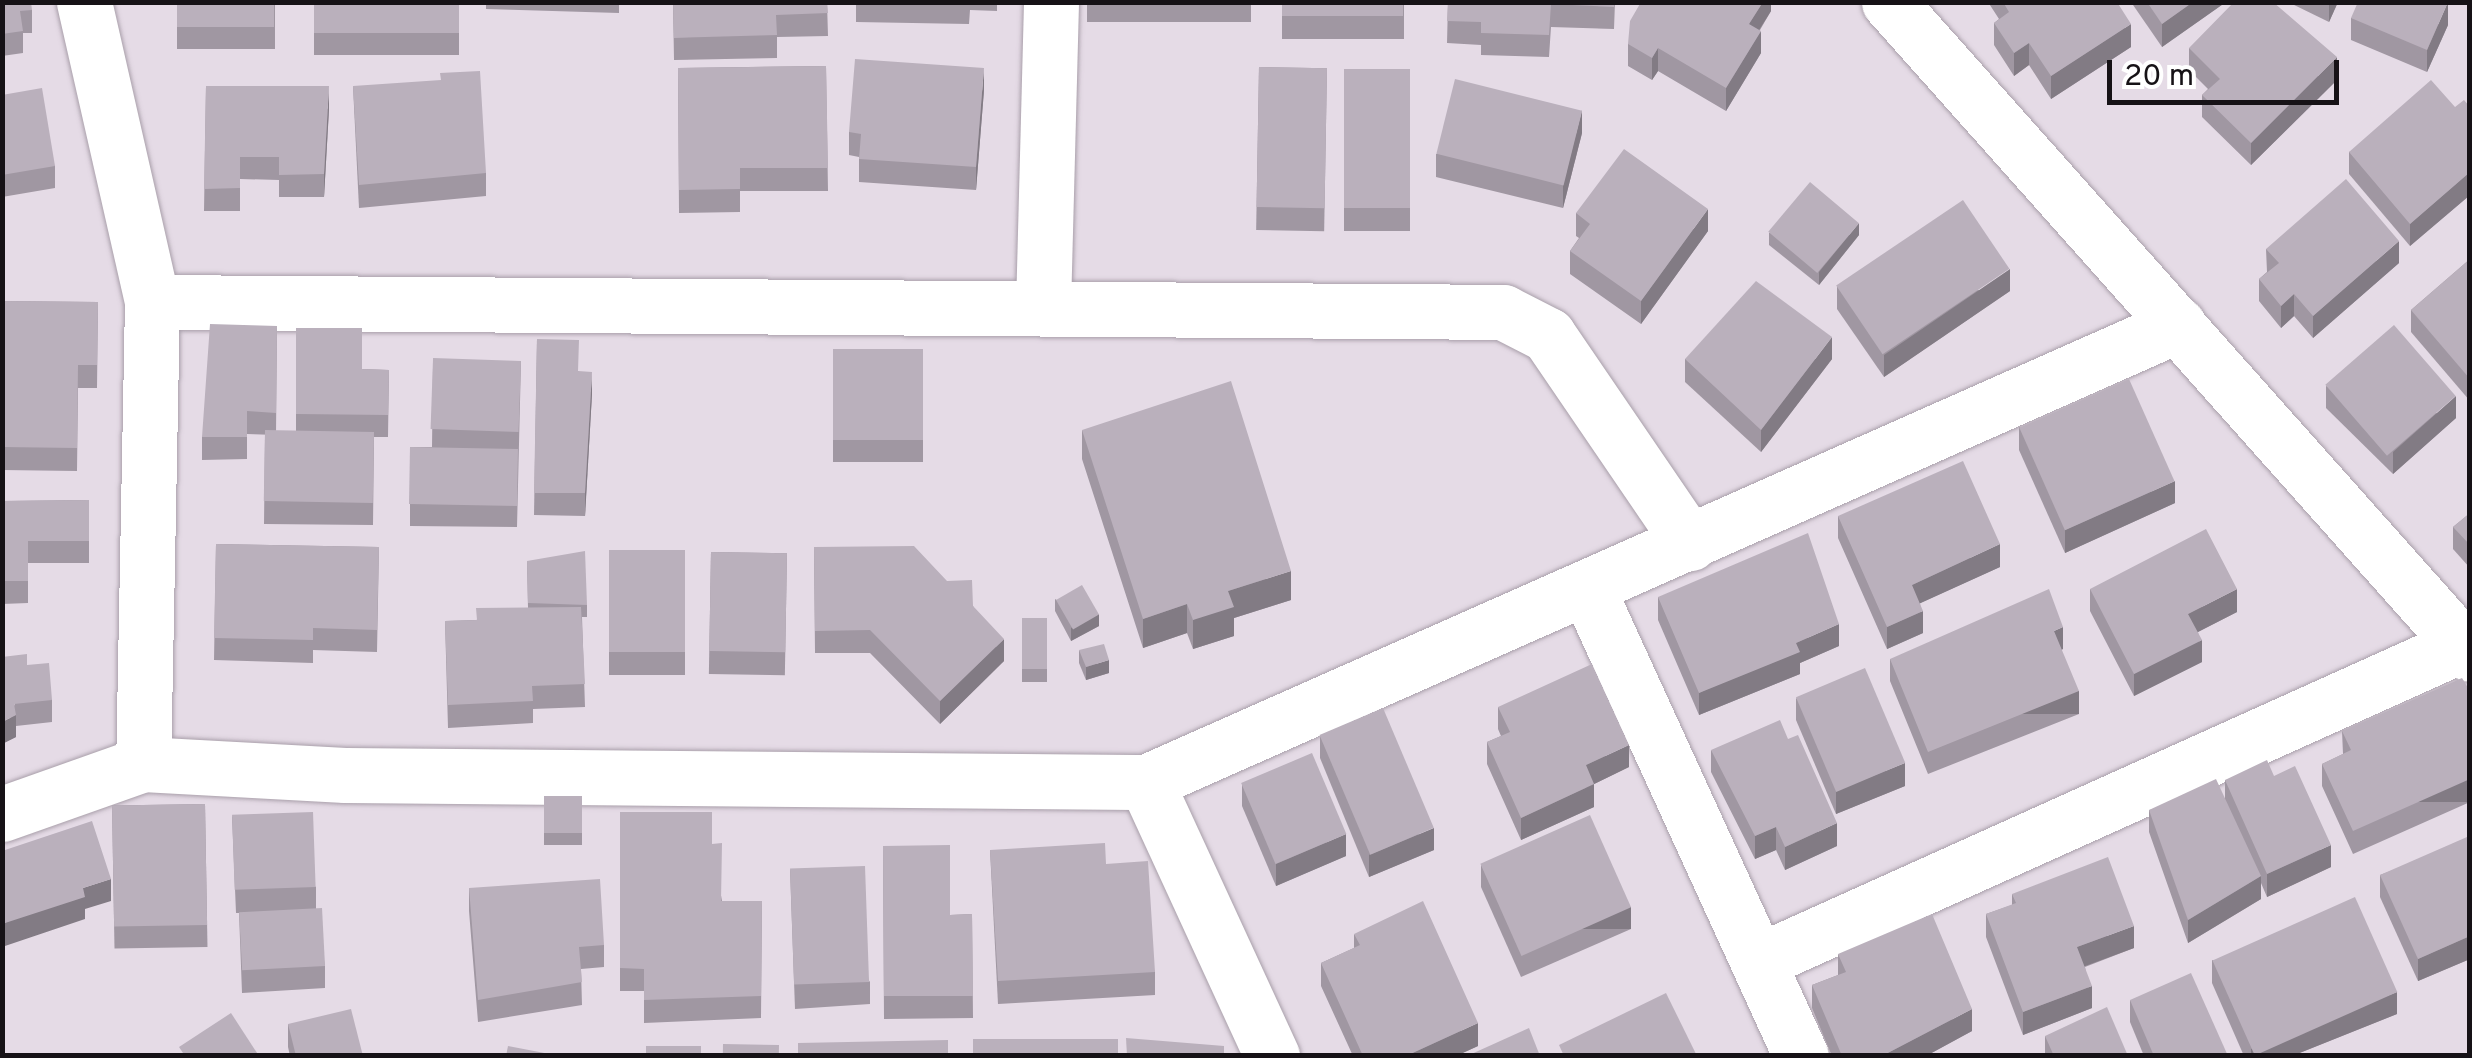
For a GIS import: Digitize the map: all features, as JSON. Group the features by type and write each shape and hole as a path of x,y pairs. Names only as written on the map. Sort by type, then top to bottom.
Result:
{"street":[{"path":"84,2 152,302 142,764"},
{"path":"1043,308 1051,2"},
{"path":"1759,961 2465,650 1892,3"},
{"path":"152,302 1503,312 1548,335 1690,543"},
{"path":"2,814 142,764 345,775 1146,782 1588,590 2178,325"},
{"path":"1588,590 1801,1056"},
{"path":"1146,782 1272,1056"}],"building":[{"path":"2,2 31,2 32,10 20,11 23,31 2,34"},
{"path":"177,2 274,2 274,27 177,27"},
{"path":"314,2 459,2 459,33 314,33"},
{"path":"673,2 827,2 828,13 776,15 777,35 674,38"},
{"path":"1282,2 1403,2 1403,16 1282,16"},
{"path":"1448,2 1614,2 1614,7 1551,4 1549,35 1481,33 1481,22 1447,21"},
{"path":"1641,2 1763,2 1749,24 1761,31 1726,88 1658,48 1652,58 1628,44 1630,21"},
{"path":"2003,2 2117,2 2131,24 2051,76 2029,43 2014,53 1994,23 2009,12"},
{"path":"2147,2 2193,2 2162,24"},
{"path":"2234,2 2273,2 2337,57 2251,143 2202,95 2220,79 2189,48"},
{"path":"2358,2 2448,2 2427,50 2351,18"},
{"path":"2469,2 2470,53 2467,53"},
{"path":"855,59 984,68 976,167 859,159 861,134 849,132"},
{"path":"826,66 828,168 740,168 740,189 679,190 678,68"},
{"path":"1259,67 1327,68 1325,208 1257,207"},
{"path":"1344,69 1410,69 1410,208 1344,208"},
{"path":"480,71 486,173 359,185 353,86 441,80 440,73"},
{"path":"1455,79 1582,111 1563,185 1436,154"},
{"path":"2431,80 2455,107 2464,100 2470,107 2470,172 2410,224 2349,152"},
{"path":"206,86 329,86 324,174 279,175 279,157 240,157 240,188 204,189"},
{"path":"42,88 55,166 2,175 2,95"},
{"path":"1624,149 1708,209 1641,301 1570,251 1590,224 1576,213"},
{"path":"2346,179 2399,241 2313,316 2294,294 2281,306 2259,279 2279,263 2266,249"},
{"path":"1810,182 1859,223 1817,273 1768,232"},
{"path":"1963,200 2009,269 1883,354 1836,286"},
{"path":"2470,259 2470,379 2411,310"},
{"path":"1756,281 1832,337 1761,430 1685,359"},
{"path":"2,301 98,302 97,365 78,365 77,448 2,447"},
{"path":"210,324 277,326 276,413 247,411 247,437 202,437"},
{"path":"2394,325 2456,396 2387,456 2325,385"},
{"path":"296,328 362,328 362,369 389,370 388,415 296,414"},
{"path":"537,339 579,340 578,371 592,372 585,493 534,493"},
{"path":"833,349 923,349 923,440 833,440"},
{"path":"433,358 521,361 519,432 431,429"},
{"path":"2129,379 2175,481 2065,530 2019,428"},
{"path":"1231,381 1291,571 1228,591 1234,607 1193,620 1187,604 1143,619 1082,430"},
{"path":"265,430 374,432 373,503 264,501"},
{"path":"410,447 518,449 517,506 409,504"},
{"path":"1963,461 2000,544 1912,585 1923,611 1887,627 1838,516"},
{"path":"89,500 89,541 28,541 28,581 2,581 2,501"},
{"path":"2470,513 2470,545 2453,527"},
{"path":"2206,529 2237,589 2188,614 2202,640 2134,674 2090,589"},
{"path":"1808,533 1839,624 1796,643 1800,652 1699,693 1658,597"},
{"path":"216,544 379,547 377,630 313,628 313,640 214,638"},
{"path":"914,546 947,581 972,580 973,606 1004,639 940,701 870,630 815,631 814,547"},
{"path":"609,550 685,550 685,652 609,652"},
{"path":"585,551 587,605 528,603 527,561"},
{"path":"711,552 787,553 785,652 709,651"},
{"path":"1082,585 1099,614 1073,629 1056,600"},
{"path":"2049,589 2063,627 2054,631 2079,691 1928,752 1890,659"},
{"path":"581,607 585,684 532,686 533,701 448,705 445,621 477,620 476,608"},
{"path":"1022,618 1047,618 1047,669 1022,669"},
{"path":"1104,644 1109,660 1086,667 1079,650"},
{"path":"27,654 27,665 49,663 52,700 14,704 16,715 2,722 2,657"},
{"path":"1592,664 1629,745 1586,765 1594,784 1521,818 1487,742 1510,732 1498,707"},
{"path":"1865,668 1905,763 1836,792 1796,697"},
{"path":"2462,678 2470,691 2470,779 2353,831 2322,764 2351,750 2342,731"},
{"path":"1383,708 1434,828 1370,855 1319,735"},
{"path":"1780,720 1788,739 1798,735 1837,823 1785,847 1776,827 1755,836 1711,750"},
{"path":"1312,753 1346,834 1276,864 1241,783"},
{"path":"2267,760 2274,776 2295,766 2331,845 2267,874 2225,780"},
{"path":"2216,779 2261,876 2188,920 2149,810"},
{"path":"544,796 582,796 582,833 544,833"},
{"path":"205,804 207,925 114,927 112,806"},
{"path":"313,812 316,887 235,890 232,815"},
{"path":"620,812 712,812 712,844 722,843 721,901 762,901 761,996 644,1000 644,969 620,968"},
{"path":"1590,815 1631,907 1521,956 1480,864"},
{"path":"92,821 111,879 83,888 85,897 2,924 2,851"},
{"path":"2467,837 2470,936 2418,959 2380,875"},
{"path":"1105,843 1106,864 1148,861 1155,972 998,981 990,850"},
{"path":"950,845 950,915 972,914 973,996 884,996 883,846"},
{"path":"2108,857 2134,926 2077,947 2092,986 2023,1012 1986,914 2016,903 2012,894"},
{"path":"865,866 869,982 794,985 790,869"},
{"path":"600,879 604,945 579,947 582,982 478,1000 469,888"},
{"path":"2355,897 2397,992 2255,1055 2212,960"},
{"path":"1423,901 1478,1023 1406,1056 1363,1056 1321,963 1360,945 1354,934"},
{"path":"322,908 325,966 242,970 239,912"},
{"path":"1932,914 1972,1009 1882,1056 1842,1056 1812,985 1846,972 1838,954"},
{"path":"2191,973 2228,1056 2154,1056 2130,1000"},
{"path":"1666,993 1697,1056 1564,1056 1559,1045"},
{"path":"2107,1007 2128,1056 2054,1056 2045,1036"},
{"path":"351,1009 363,1056 296,1056 288,1024"},
{"path":"231,1013 259,1056 185,1056 179,1047"},
{"path":"1529,1028 1540,1056 1467,1056"},
{"path":"1126,1038 1224,1046 1224,1056 1127,1056"},
{"path":"973,1039 1118,1039 1118,1056 973,1056"},
{"path":"948,1040 948,1056 798,1056 798,1043"},
{"path":"723,1044 779,1045 779,1056 723,1056"},
{"path":"508,1046 560,1056 506,1056"},
{"path":"646,1046 701,1046 701,1056 646,1056"}]}
